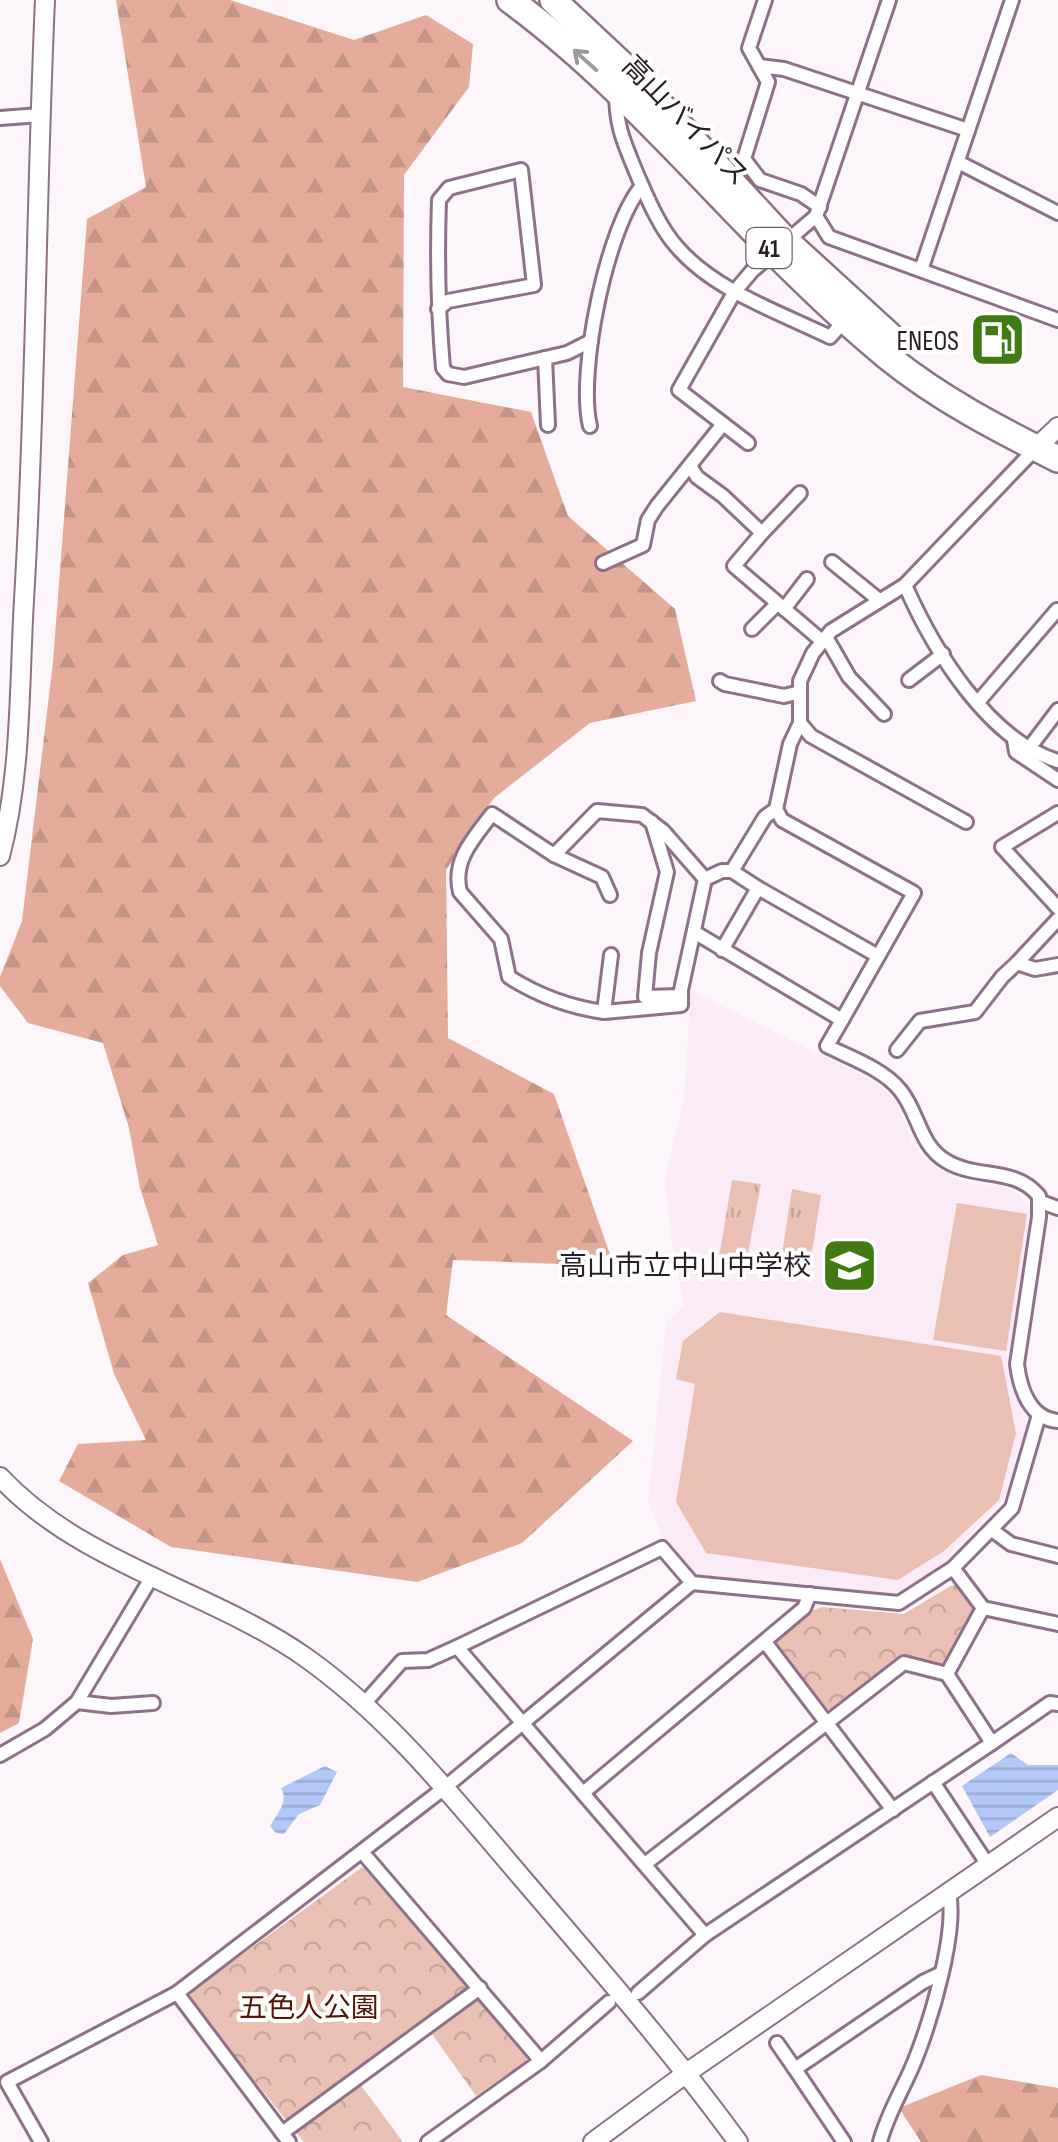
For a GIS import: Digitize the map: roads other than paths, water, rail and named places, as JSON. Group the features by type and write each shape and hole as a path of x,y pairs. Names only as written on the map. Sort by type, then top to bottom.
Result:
{"highway":[{"name":"高山バイパス","path":"510,0 616,88 779,246 898,344 980,400 1052,442"},
{"name":"高山バイパス","path":"553,0 631,73 846,320 966,412 1052,442"}],"street":[{"path":"0,856 13,786 9,731 30,463 45,0"},
{"path":"765,0 749,48 768,82 744,160 760,180 801,194 818,212 830,237 1058,320"},
{"path":"748,442 679,390 735,291 818,212 889,0"},
{"path":"921,270 1012,0"},
{"path":"759,66 784,69 968,130"},
{"path":"616,88 616,124 642,186 676,246 692,263 735,291 830,337 846,320"},
{"path":"0,118 40,114"},
{"path":"958,162 1058,213"},
{"path":"438,309 448,301 534,285 521,170 448,188 439,200 438,309 444,368 448,374 464,377 567,354 592,341"},
{"path":"590,426 586,399 599,294 626,206 642,186"},
{"path":"545,358 548,425"},
{"path":"603,563 643,545 648,520 657,506 723,424"},
{"path":"1052,442 905,585 824,639 806,664 800,692 800,723 790,744 776,809 782,820 914,893 827,1046 892,1082 904,1096 922,1136 940,1157 965,1170 1021,1181 1036,1192 1040,1202 1019,1378 1039,1414 1058,1421"},
{"path":"690,466 762,534"},
{"path":"800,494 734,566 824,639 848,677 884,714"},
{"path":"832,562 879,600"},
{"path":"752,628 807,579"},
{"path":"905,585 922,624 978,702 1014,740 1058,761"},
{"path":"978,702 1057,610"},
{"path":"909,680 942,654"},
{"path":"720,680 784,696 800,692"},
{"path":"1030,747 1058,710"},
{"path":"800,723 811,736 966,822"},
{"path":"1014,740 1016,752 1058,780"},
{"path":"732,871 765,817 776,809"},
{"path":"554,855 597,811 642,815 705,879"},
{"path":"1058,813 1002,847 1058,908"},
{"path":"610,895 602,878 554,855 492,814 465,850 458,885 502,939 509,977 548,998 604,1012 681,1005 705,879"},
{"path":"652,822 667,872 649,953 645,997 681,996"},
{"path":"705,879 732,871 878,956"},
{"path":"722,950 758,888"},
{"path":"897,1050 920,1021 975,1012 1002,977 1058,919"},
{"path":"694,932 842,1020"},
{"path":"604,1012 611,956"},
{"path":"1017,963 1035,970 1058,965"},
{"path":"1040,1202 1058,1208"},
{"path":"370,1697 402,1661 428,1660 457,1648 662,1548 692,1583 899,1603 952,1568 1012,1508 1039,1414"},
{"path":"0,1477 57,1524 238,1616 305,1657 385,1724 688,2072 738,2142"},
{"path":"992,1530 1011,1544 1058,1556"},
{"path":"952,1568 984,1608 1058,1624"},
{"path":"0,1755 46,1729 77,1702 153,1576"},
{"path":"40,2142 8,2082 176,1993 443,1790 692,1583"},
{"path":"583,1793 804,1608 810,1594"},
{"path":"947,1674 984,1608"},
{"path":"764,1642 893,1810"},
{"path":"457,1648 706,1935"},
{"path":"645,1864 904,1663 947,1674 992,1742"},
{"path":"77,1702 111,1706 153,1703"},
{"path":"638,1994 706,1935 1050,1702 1058,1704"},
{"path":"933,1782 988,1865"},
{"path":"593,2142 1058,1817"},
{"path":"362,1853 541,2061"},
{"path":"880,2142 894,2100 916,2058 940,1974 952,1909 949,1893"},
{"path":"795,2069 940,1974"},
{"path":"176,1993 286,2138 480,1988"},
{"path":"428,2142 541,2061 609,2002"},
{"path":"777,2043 844,2142"}],"water":[{"path":"1011,1753 1028,1765 1058,1765 1058,1790 990,1837 962,1786"},
{"path":"325,1766 337,1772 320,1805 299,1814 284,1834 276,1833 270,1826 283,1803 281,1788"}],"place":[{"name":"ENEOS","path":"998,340"},
{"name":"高山市立中山中学校","path":"850,1265"}],"park label":[{"name":"五色人公園","path":"309,2007"}]}
